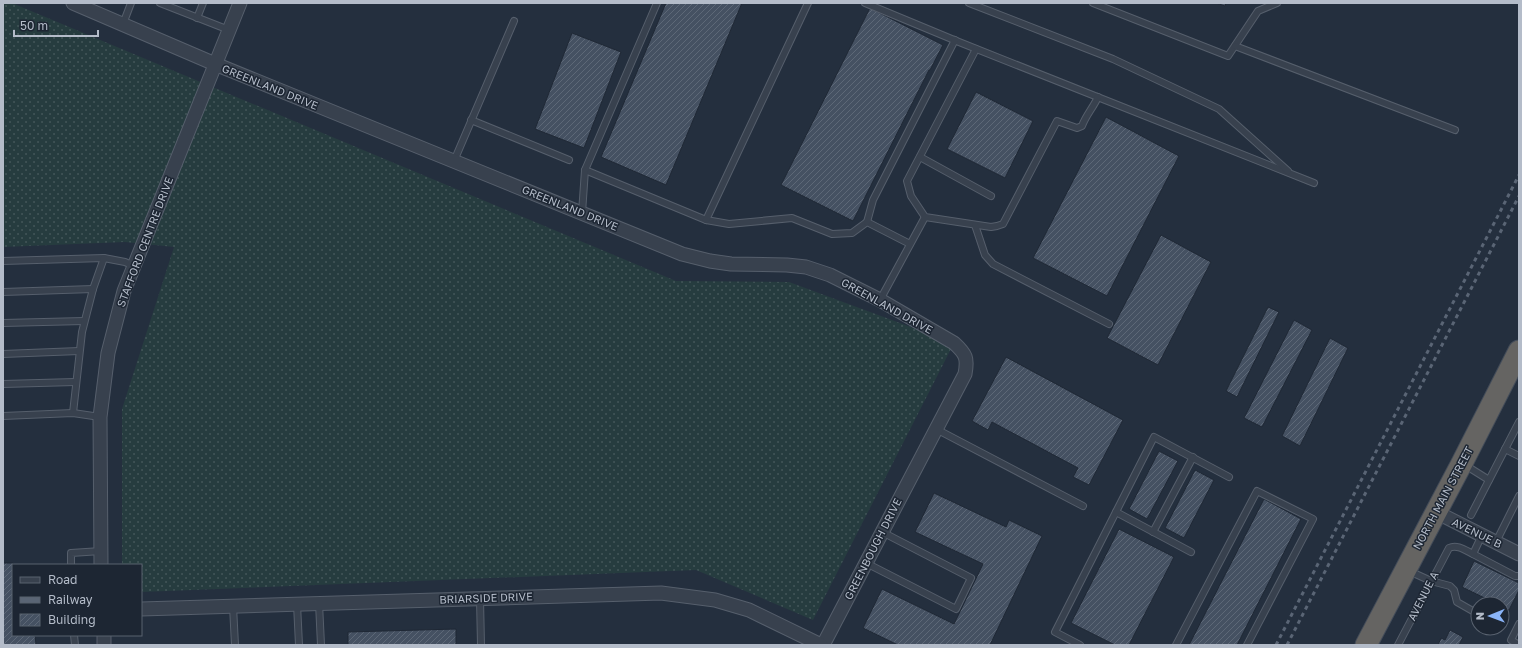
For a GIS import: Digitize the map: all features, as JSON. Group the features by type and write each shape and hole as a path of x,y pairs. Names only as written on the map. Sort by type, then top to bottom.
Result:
{"highway":[{"name":"NORTH MAIN STREET","path":"1366,645 1516,363"}],"street":[{"name":"GREENLAND DRIVE","path":"73,3 216,64 682,254 710,261 731,264 787,265 806,267 830,275 880,300 954,343 963,352 967,362 964,374 923,454"},
{"name":"STAFFORD CENTRE DRIVE","path":"101,564 100,417 108,353 124,291 240,3"},
{"name":"GREENBOUGH DRIVE","path":"822,645 923,454"},
{"name":"AVENUE B","path":"1436,512 1519,554"},
{"name":"BRIARSIDE DRIVE","path":"142,609 662,593 715,600 749,610 822,645"}],"lane":[{"path":"122,24 131,3"},
{"path":"160,3 168,4 197,18 229,30"},
{"path":"197,18 203,3"},
{"path":"582,213 585,170 657,3"},
{"path":"706,220 808,3"},
{"path":"865,3 1098,98 1314,183"},
{"path":"969,3 1113,59 1219,109 1291,174"},
{"path":"1093,3 1228,56 1258,11 1277,3"},
{"path":"454,161 514,22"},
{"path":"585,170 706,220 729,224 792,218 832,234 852,233 867,222 873,200 955,40"},
{"path":"1235,46 1455,130"},
{"path":"976,49 908,181 911,196 925,217 975,225 997,226 1003,224 1057,121 1077,128 1082,126 1084,119 1098,98"},
{"path":"471,120 569,160"},
{"path":"920,157 991,196"},
{"path":"880,300 925,217"},
{"path":"867,222 910,244"},
{"path":"975,225 986,255 993,264 1109,324"},
{"path":"3,261 104,258 125,262 134,266"},
{"path":"73,413 75,382 84,321 104,258"},
{"path":"3,292 93,289"},
{"path":"3,323 84,321"},
{"path":"3,354 79,351"},
{"path":"3,384 75,382"},
{"path":"3,416 73,413 100,417"},
{"path":"1471,515 1519,422"},
{"path":"936,429 1083,506"},
{"path":"1080,645 1055,632 1154,437 1229,477"},
{"path":"1505,449 1519,456"},
{"path":"1153,532 1193,457"},
{"path":"1462,463 1489,480"},
{"path":"1176,645 1257,490 1312,519 1247,645"},
{"path":"1496,542 1519,496"},
{"path":"1116,512 1190,552"},
{"path":"866,563 956,609 971,578 882,532"},
{"path":"1482,536 1473,554 1515,576 1519,576"},
{"name":"AVENUE A","path":"1398,645 1449,548 1456,546 1473,554"},
{"path":"71,564 70,553 101,551"},
{"path":"1406,569 1431,581 1450,586 1454,590 1457,602 1470,609"},
{"path":"480,599 481,645"},
{"path":"319,603 321,645"},
{"path":"297,604 299,645"},
{"path":"233,606 235,645"},
{"path":"1519,624 1511,640 1519,645"}],"green space":[{"path":"3,3 12,3 676,281 789,282 954,343 813,620 696,570 142,592 142,564 122,564 122,409 174,247 125,242 3,247"}],"building":[{"path":"666,3 742,3 666,185 601,157"},
{"path":"1216,3 1226,3 1225,6"},
{"path":"870,8 943,45 853,221 781,185"},
{"path":"572,33 621,52 584,148 535,129"},
{"path":"976,92 1033,121 1005,178 947,149"},
{"path":"1106,117 1179,156 1107,296 1033,258"},
{"path":"1161,235 1211,262 1158,365 1107,338"},
{"path":"1268,307 1279,312 1237,397 1226,391"},
{"path":"1294,320 1312,330 1262,427 1244,418"},
{"path":"1330,338 1348,348 1300,446 1282,436"},
{"path":"1006,357 1123,420 1089,485 1073,477 1078,468 992,422 988,430 972,421"},
{"path":"1159,451 1178,461 1147,519 1129,509"},
{"path":"1195,470 1214,480 1184,538 1165,528"},
{"path":"934,493 1006,527 1009,520 1042,536 990,645 898,645 863,628 882,589 954,624 983,564 915,532"},
{"path":"1264,499 1301,519 1237,645 1189,645"},
{"path":"1119,529 1174,557 1129,645 1115,645 1071,623"},
{"path":"1474,561 1519,583 1519,590 1510,608 1510,596 1481,596 1462,587"},
{"path":"3,563 13,563 12,636 35,636 36,645 3,645"},
{"path":"456,629 456,645 348,645 348,632"},
{"path":"1450,630 1463,637 1459,645 1438,645 1441,638 1445,640"}],"railway":[{"path":"1276,645 1519,175"},
{"path":"1287,645 1519,196"}]}
